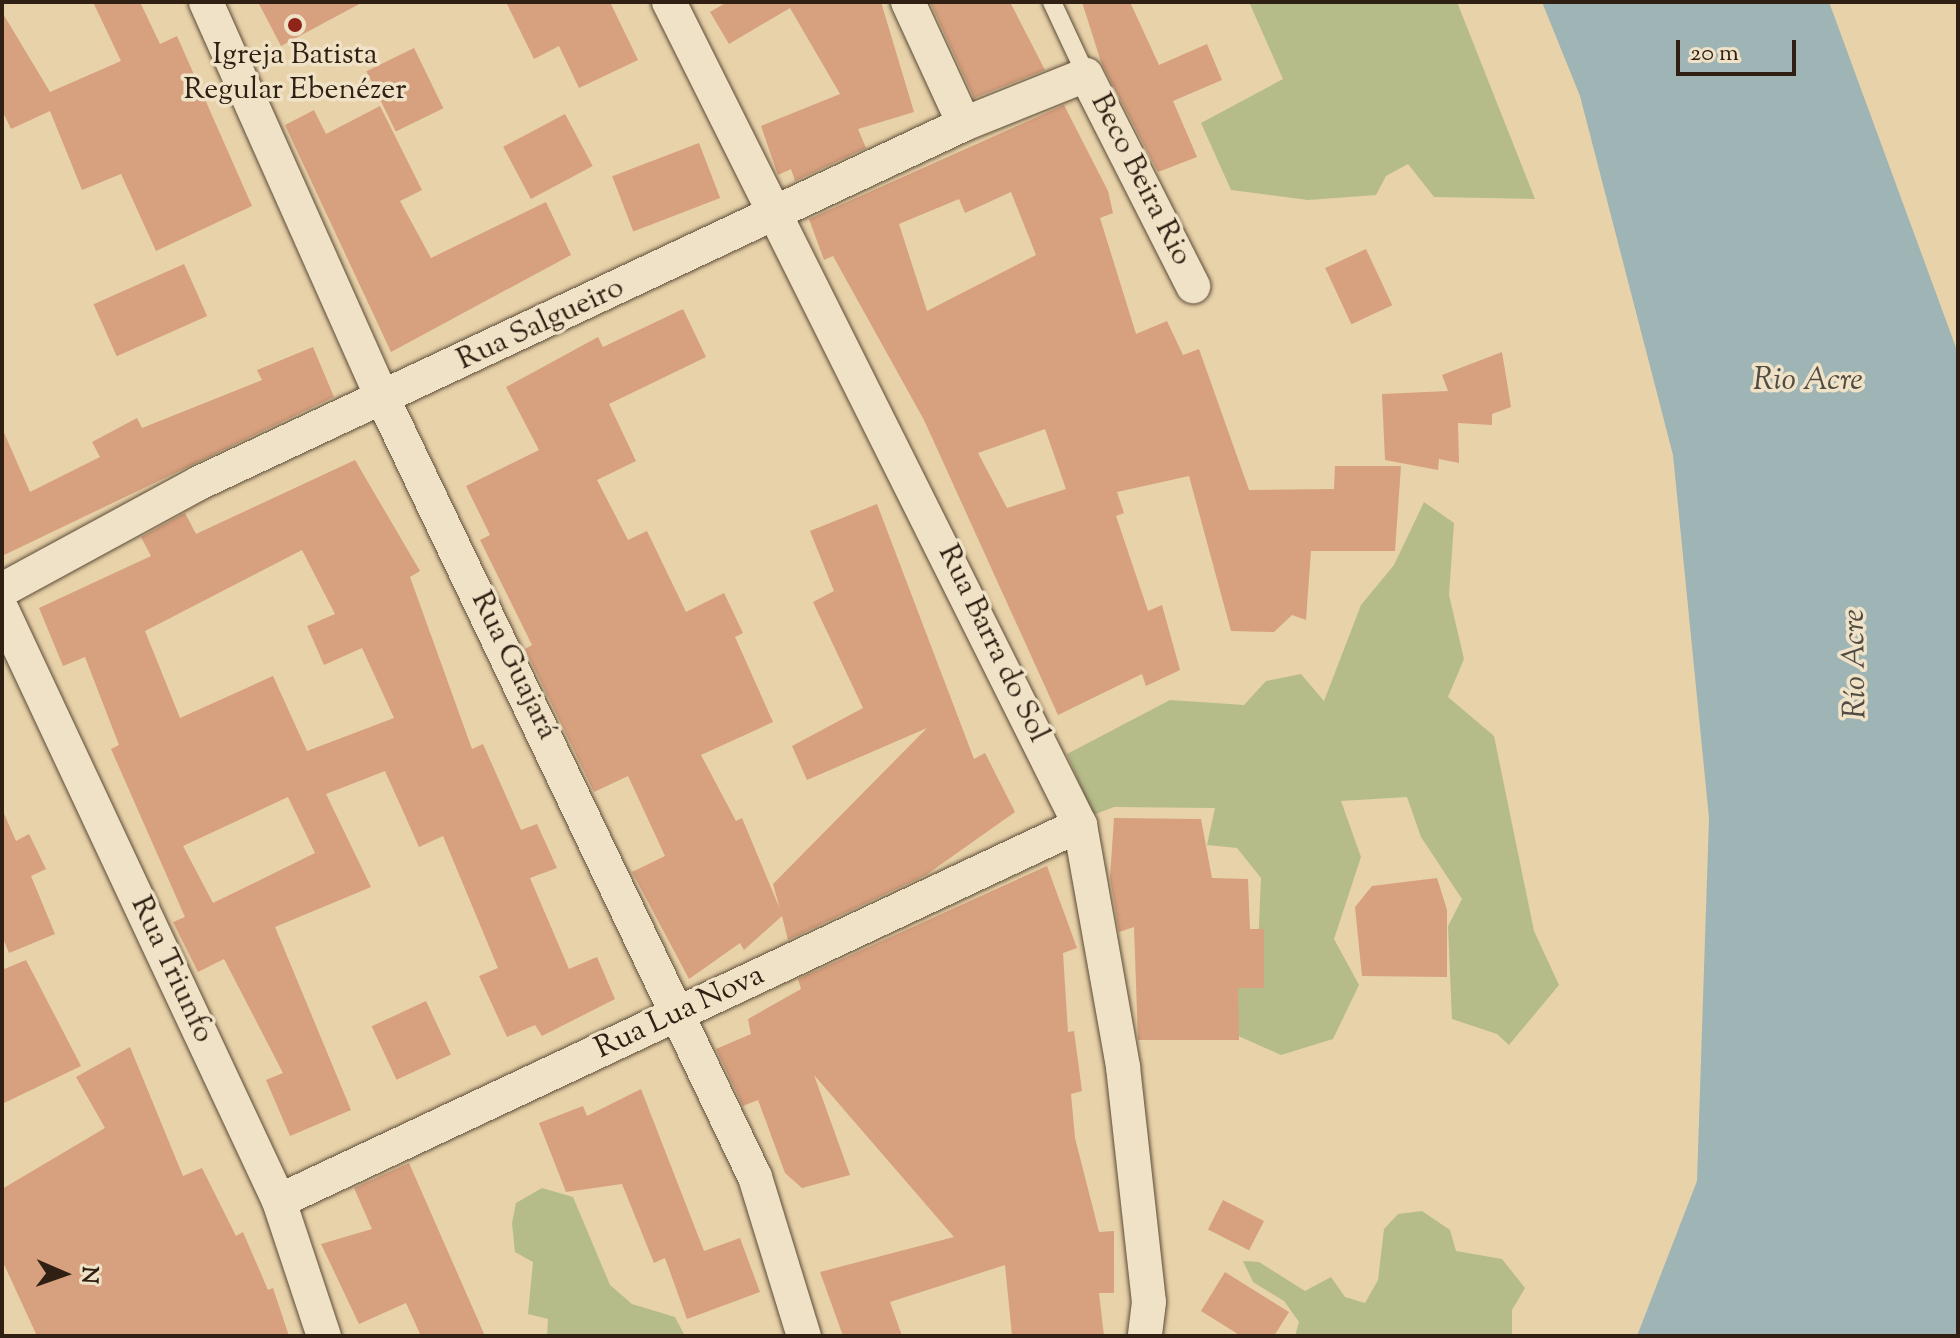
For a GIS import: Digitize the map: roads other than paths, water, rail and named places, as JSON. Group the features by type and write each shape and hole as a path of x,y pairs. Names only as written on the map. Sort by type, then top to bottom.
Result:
{"street":[{"name":"Rua Guajará","path":"206,2 383,399 681,1013 755,1177 804,1336"},
{"name":"Rua Barra do Sol","path":"669,2 772,217 851,357 1080,825 1123,1067 1149,1302 1145,1336"},
{"path":"908,2 964,124"},
{"name":"Rua Salgueiro","path":"2,590 199,483 772,217 964,124 1086,75"},
{"name":"Beco Beira Rio","path":"1086,75 1193,286"},
{"name":"Rua Triunfo","path":"2,610 279,1201 324,1336"},
{"name":"Rua Lua Nova","path":"279,1201 1080,825"}],"lane":[{"path":"1052,2 1086,75"}],"water":[{"name":"Rio Acre","path":"1542,2 1829,2 1958,353 1958,1336 1637,1336 1697,1181 1709,818 1673,455 1580,96"}],"place":[{"name":"Igreja Batista Regular Ebenézer","path":"295,25"}],"water label":[{"name":"Río Acre","path":"1856,664"}]}
